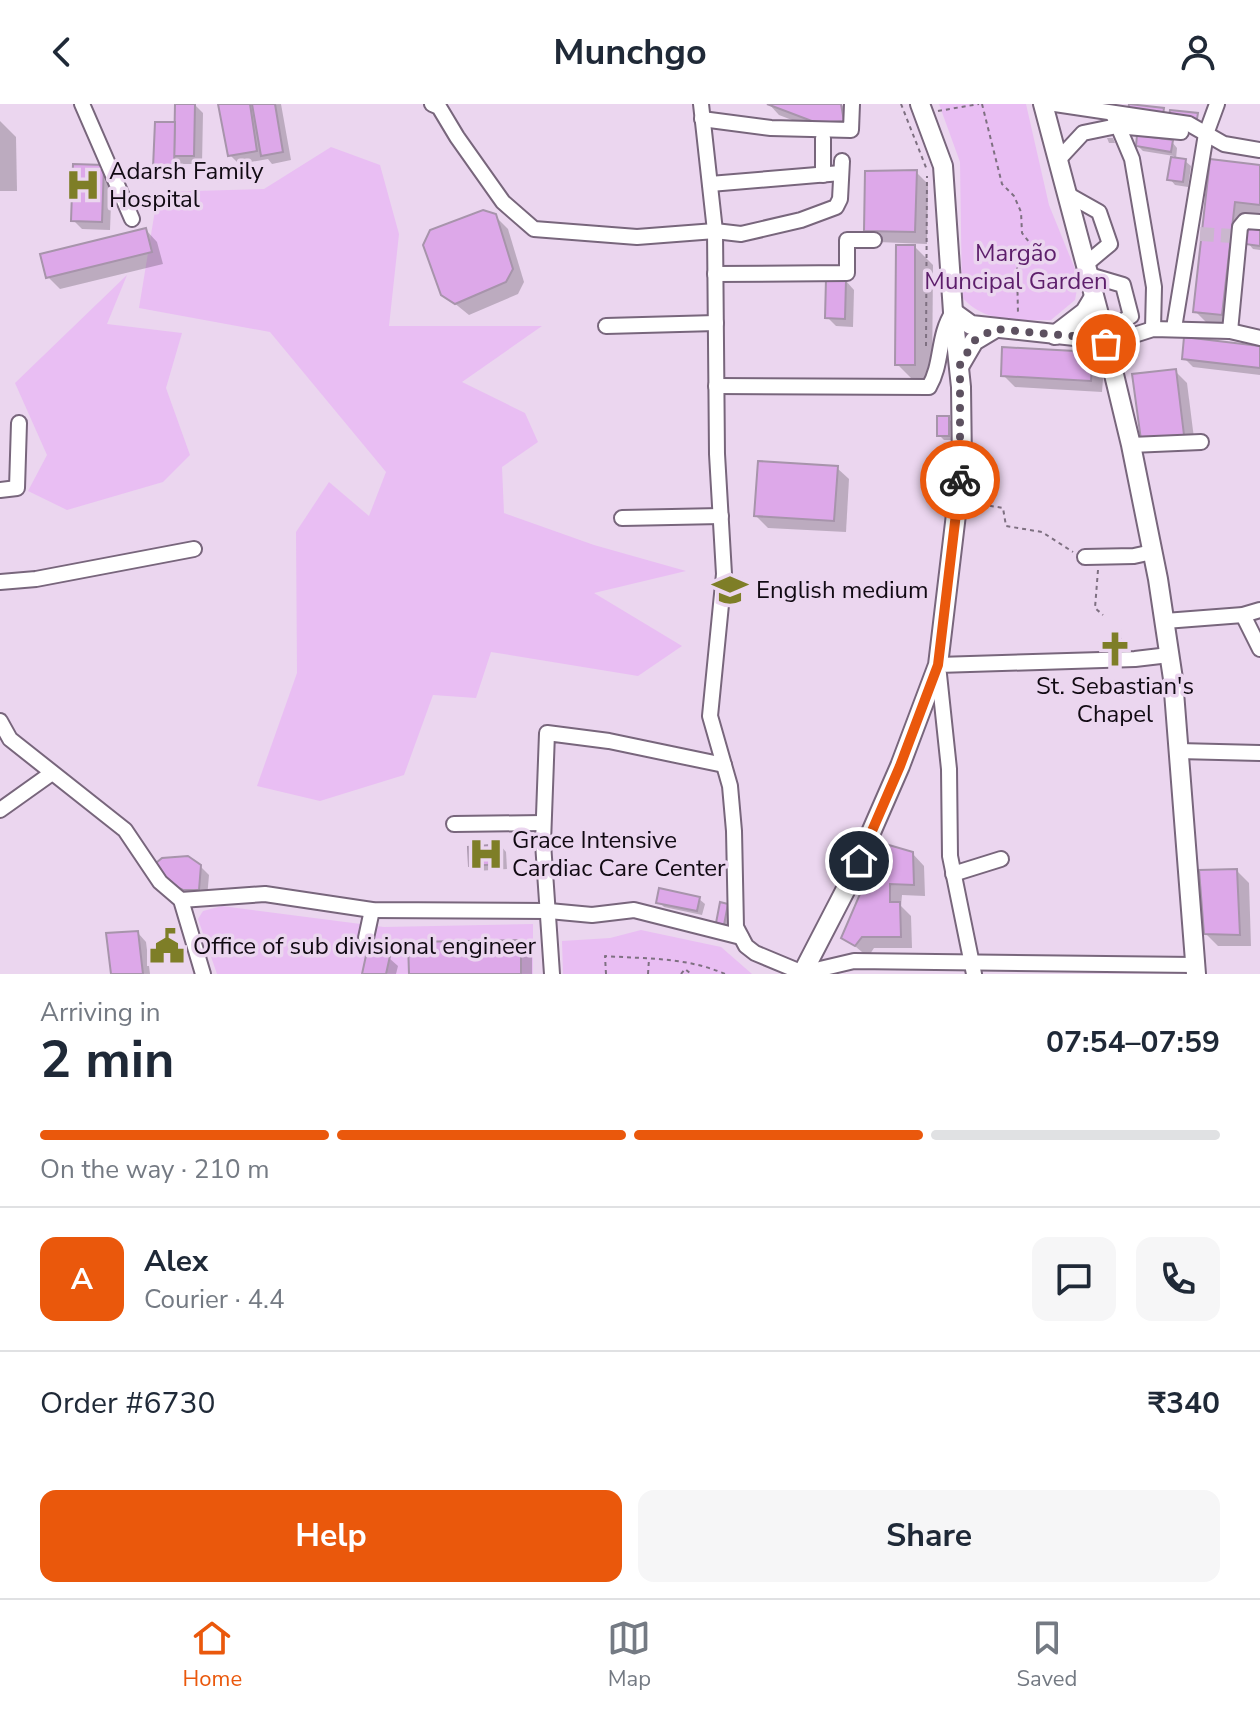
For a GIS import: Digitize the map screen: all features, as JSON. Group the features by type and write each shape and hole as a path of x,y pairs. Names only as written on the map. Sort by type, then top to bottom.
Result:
{"main road":[{"path":"1043,104 1131,445 1165,621 1196,969"},
{"path":"809,973 900,766 938,665 962,464 960,365 953,312 943,166 923,110"},
{"path":"1055,335 1085,312 1094,297"},
{"path":"953,312 971,325 1105,339"},
{"path":"960,365 974,341 994,329"}],"street":[{"path":"82,104 132,219"},
{"path":"432,104 439,107 503,202 534,229 637,237 715,231 741,234 836,207 840,199 842,167 823,175 710,184"},
{"path":"852,104 851,130 771,128 702,112 715,231 716,386 724,574 710,716 730,786 736,927 746,946 755,953 809,973 854,961 884,968 1196,969"},
{"path":"1055,104 1115,120 1206,134 1224,144 1260,150"},
{"path":"1174,328 1194,233 1206,134 1217,104"},
{"path":"1058,160 1083,133 1115,120"},
{"path":"1115,120 1132,159 1154,287 1153,329"},
{"path":"823,138 823,175"},
{"path":"1067,194 1099,212 1110,244 1087,269 1123,285 1131,316 1105,339"},
{"path":"1230,331 1236,237 1245,221 1260,222"},
{"path":"715,274 847,273 847,240 874,240"},
{"path":"716,386 929,387 937,374 943,326 953,312"},
{"path":"606,326 716,323"},
{"path":"1105,339 1174,328 1230,331 1260,338"},
{"path":"0,490 17,488 19,423"},
{"path":"1131,445 1201,442"},
{"path":"622,518 721,516"},
{"path":"0,582 36,579 194,549"},
{"path":"1092,557 1152,552"},
{"path":"1165,621 1243,615 1260,610"},
{"path":"1243,615 1260,649"},
{"path":"973,969 950,856 949,769 938,665 1135,659 1169,655"},
{"path":"0,721 10,739 125,830 160,882 181,900 203,974"},
{"path":"552,974 543,843 547,733 609,741 724,765"},
{"path":"1178,751 1260,753"},
{"path":"0,810 52,773"},
{"path":"454,824 543,823"},
{"path":"953,874 1001,859"},
{"path":"181,900 265,894 372,910 549,911 592,915 634,910 741,937"},
{"path":"366,938 372,910"}],"path":[{"path":"901,104 927,171 926,347"},
{"path":"908,124 923,110 980,104 1002,184 1014,196 1021,212 1022,233 1033,247 1030,259 1017,267 1018,331"},
{"path":"958,501 1003,508 1006,526 1042,532 1065,548 1092,557 1099,580 1095,608 1103,615"},
{"path":"606,974 605,956 689,962 725,974"},
{"path":"648,974 649,958"},
{"path":"687,969 689,962"},
{"path":"708,974 710,968"},
{"path":"681,974 682,970 687,969"},
{"path":"687,969 691,974"}],"green space":[{"name":"Margão Muncipal Garden","path":"939,104 1026,104 1049,205 1079,279 1075,300 1051,320 1003,319 981,312 962,297 960,162"},
{"path":"331,147 380,165 399,234 389,326 542,326 462,382 525,413 538,442 502,467 504,513 594,545 686,571 594,593 682,646 638,676 491,652 476,698 433,695 404,775 320,801 257,786 297,673 296,532 329,482 369,516 386,472 270,332 139,308 158,192 264,189"},
{"path":"127,275 107,324 182,333 166,388 190,455 163,482 67,510 28,491 47,455 15,383"},
{"path":"222,906 384,927 533,924 533,974 217,974 198,919 203,911"},
{"path":"641,930 721,947 752,974 563,974 562,941 610,938"}],"building":[{"path":"175,104 195,104 194,156 174,156"},
{"path":"218,104 250,104 257,151 228,156"},
{"path":"252,104 275,104 283,152 261,156"},
{"path":"767,104 841,104 844,121 817,123"},
{"path":"1129,104 1164,108 1163,115 1128,111"},
{"path":"1170,110 1198,113 1197,119 1169,116"},
{"path":"155,122 175,122 174,169 153,168"},
{"path":"1137,135 1173,140 1171,152 1136,146"},
{"path":"1171,157 1186,159 1183,182 1167,180"},
{"path":"1210,159 1260,165 1260,205 1235,202 1222,315 1193,312"},
{"path":"73,164 104,165 102,222 71,221"},
{"path":"917,170 915,232 864,231 865,171"},
{"path":"483,210 496,214 513,269 506,282 455,304 441,295 423,245 430,230"},
{"path":"146,228 152,252 46,278 40,254"},
{"path":"1248,228 1260,230 1260,246 1245,244"},
{"path":"896,245 915,245 915,365 895,365"},
{"path":"826,279 846,279 845,319 825,318"},
{"path":"1184,337 1260,346 1260,368 1182,359"},
{"path":"1002,347 1093,352 1091,381 1001,376"},
{"path":"1176,369 1184,435 1141,440 1132,374"},
{"path":"937,416 949,416 949,436 937,436"},
{"path":"758,461 838,466 834,521 754,516"},
{"path":"1121,639 1123,655 1109,656 1108,641"},
{"path":"882,843 913,852 914,885 890,884 890,902 900,902 901,937 862,937 855,946 841,938"},
{"path":"501,844 502,864 469,866 468,847"},
{"path":"188,856 201,865 199,890 183,890 166,882 156,863 162,858"},
{"path":"1237,869 1240,935 1204,934 1199,870"},
{"path":"659,888 700,897 697,911 656,903"},
{"path":"720,902 728,904 724,925 716,923"},
{"path":"138,931 143,974 111,974 106,933"},
{"path":"521,940 521,974 409,974 408,942"},
{"path":"367,951 390,956 386,974 362,974"}],"tunnel":[{"path":"1200,234 1232,236"}],"way so far":[{"path":"960,480 960,365 974,341 994,329 1084,337 1106,344"}],"place":[{"name":"Adarsh Family Hospital","path":"83,185"},
{"name":"English medium","path":"730,590"},
{"name":"St. Sebastian's Chapel","path":"1115,649"},
{"name":"Grace Intensive Cardiac Care Center","path":"486,854"},
{"name":"Office of sub divisional engineer","path":"167,946"}],"route":[{"path":"859,861 900,766 938,665 960,480"}]}
